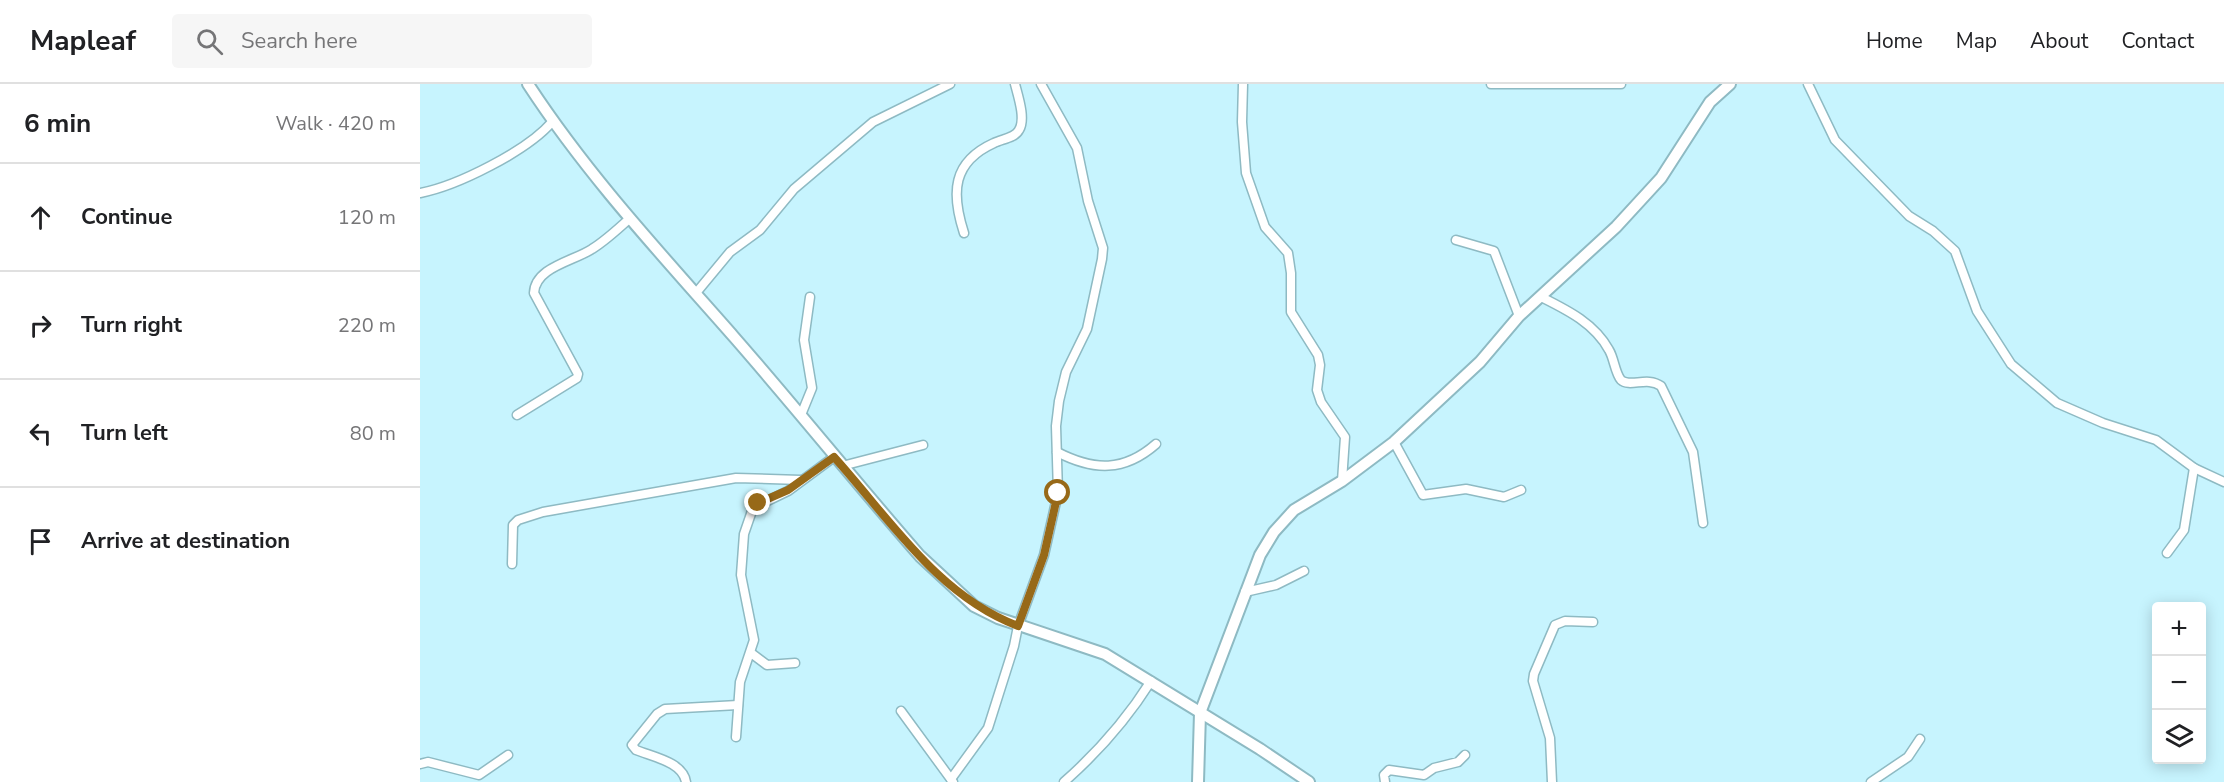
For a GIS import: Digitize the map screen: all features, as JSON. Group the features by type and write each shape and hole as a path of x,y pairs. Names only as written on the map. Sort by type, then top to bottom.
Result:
{"street":[{"path":"528,84 552,122 629,219 696,293 834,457 950,586 974,606 1018,626 1105,654 1260,749 1309,782"},
{"path":"696,293 725,258 760,230 794,189 873,122 950,84"},
{"path":"964,233 956,201 960,174 968,160 981,149 1014,136 1019,130 1022,122 1015,84"},
{"path":"902,711 952,781 988,728 1014,646 1018,626 1044,555 1058,493 1056,426 1061,393 1066,372 1087,329 1103,248 1088,201 1077,148 1041,84"},
{"path":"1243,84 1242,122 1246,173 1265,227 1287,254 1292,273 1291,312 1318,355 1320,365 1317,390 1321,402 1345,437 1342,481"},
{"path":"1491,84 1621,84"},
{"path":"1198,782 1200,713 1260,555 1274,532 1294,510 1342,481 1394,442 1480,362 1519,316 1616,227 1661,178 1699,116 1730,84"},
{"path":"1808,84 1835,140 1909,216 1933,231 1954,251 1977,311 2011,364 2057,403 2103,423 2156,440 2194,468 2224,482"},
{"path":"420,193 448,187 527,145 552,122"},
{"path":"517,415 577,378 578,374 534,293 534,287 550,269 591,250 629,219"},
{"path":"1456,240 1494,252 1519,316"},
{"path":"801,415 812,388 804,340 810,297"},
{"path":"1540,297 1575,314 1598,334 1609,349 1621,380 1626,383 1653,381 1661,386 1693,452 1703,523"},
{"path":"1394,442 1423,495 1466,489 1504,497 1521,490"},
{"path":"1057,452 1076,462 1103,466 1135,459 1156,444"},
{"path":"842,466 923,445"},
{"path":"736,737 744,667 751,652 754,629 741,575 744,534 753,508 788,490 834,457"},
{"path":"2167,553 2184,530 2194,468"},
{"path":"512,564 513,525 518,520 535,514 736,478 801,480"},
{"path":"1245,592 1276,585 1304,571"},
{"path":"1552,782 1550,738 1535,688 1534,674 1555,626 1565,621 1593,622"},
{"path":"751,652 766,665 795,663"},
{"path":"1064,782 1079,770 1119,725 1151,681"},
{"path":"686,782 684,774 676,766 636,750 632,745 665,709 738,705"},
{"path":"1871,782 1908,757 1920,739"},
{"path":"420,764 428,762 479,775 508,755"},
{"path":"1385,782 1384,775 1389,770 1424,776 1434,768 1458,762 1465,755"}],"route":[{"path":"758,503 777,497 834,457 920,556 950,586 974,606 1018,626 1044,555 1058,493"}]}
